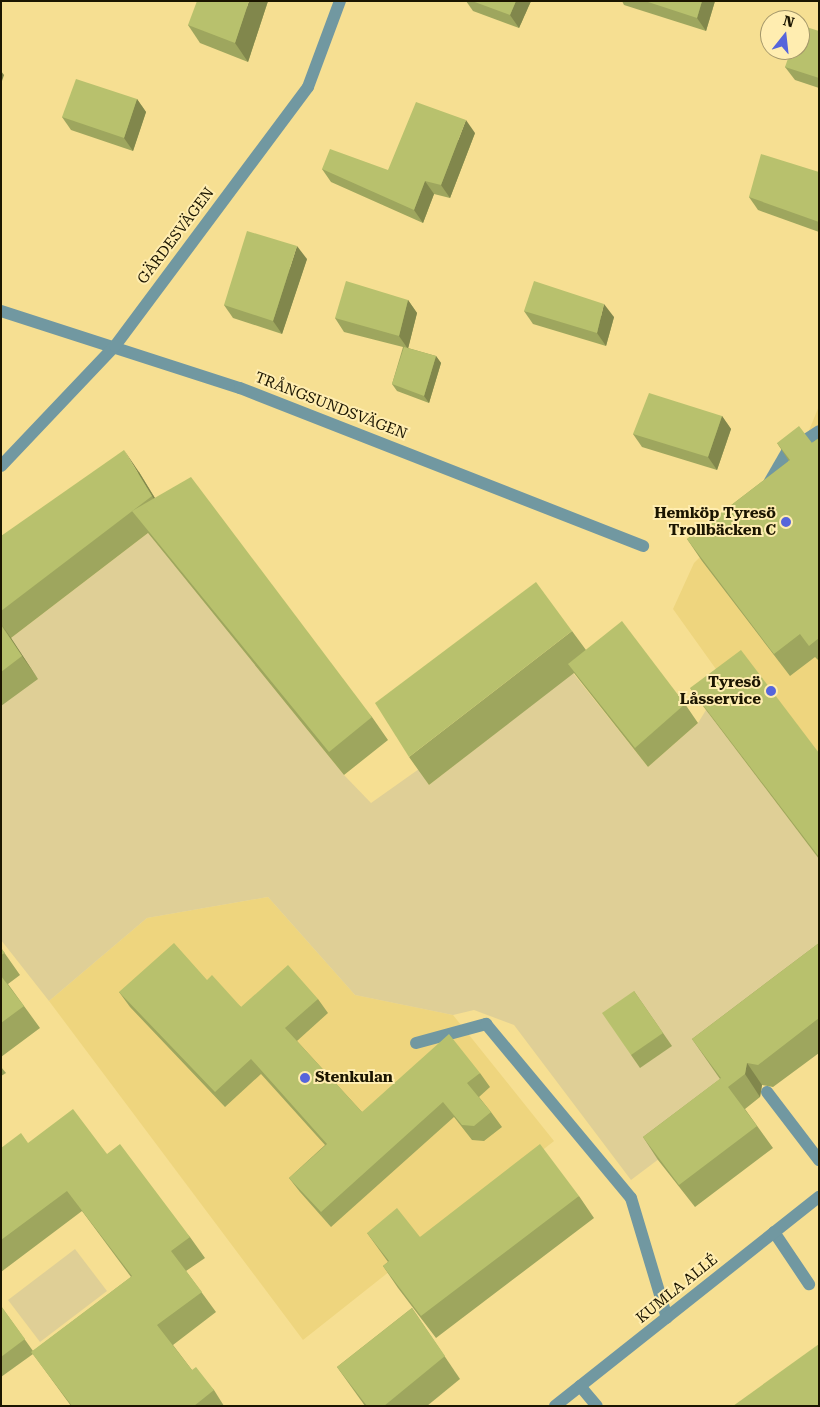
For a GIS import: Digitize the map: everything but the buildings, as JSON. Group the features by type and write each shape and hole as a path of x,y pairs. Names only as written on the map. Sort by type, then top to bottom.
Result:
{"street":[{"name":"GÄRDESVÄGEN","path":"1,466 115,346 308,87 340,1"},
{"name":"TRÅNGSUNDSVÄGEN","path":"1,311 115,346 240,388 643,546"},
{"path":"769,483 787,452 819,432"},
{"path":"416,1043 486,1024 631,1198 667,1318"},
{"path":"767,1092 819,1160"},
{"name":"KUMLA ALLÉ","path":"555,1406 819,1196"},
{"path":"774,1232 809,1284"},
{"path":"580,1386 597,1406"}],"shaded area":[{"path":"819,406 819,813 673,609 694,563 797,460"},
{"path":"148,533 344,775 371,803 419,769 429,785 573,673 648,767 698,723 706,710 819,859 819,978 737,1100 631,1180 514,1025 474,1010 453,1015 355,995 268,897 147,918 49,1001 1,940 1,706 11,638"},
{"name":"Stenkulan","path":"268,897 355,995 453,1015 554,1141 303,1340 49,1001 147,918"},
{"path":"75,1249 107,1291 40,1342 8,1300"}],"place":[{"name":"Hemköp Tyresö Trollbäcken C","path":"786,522"},
{"name":"Tyresö Låsservice","path":"771,691"},
{"name":"Stenkulan","path":"305,1078"}]}
